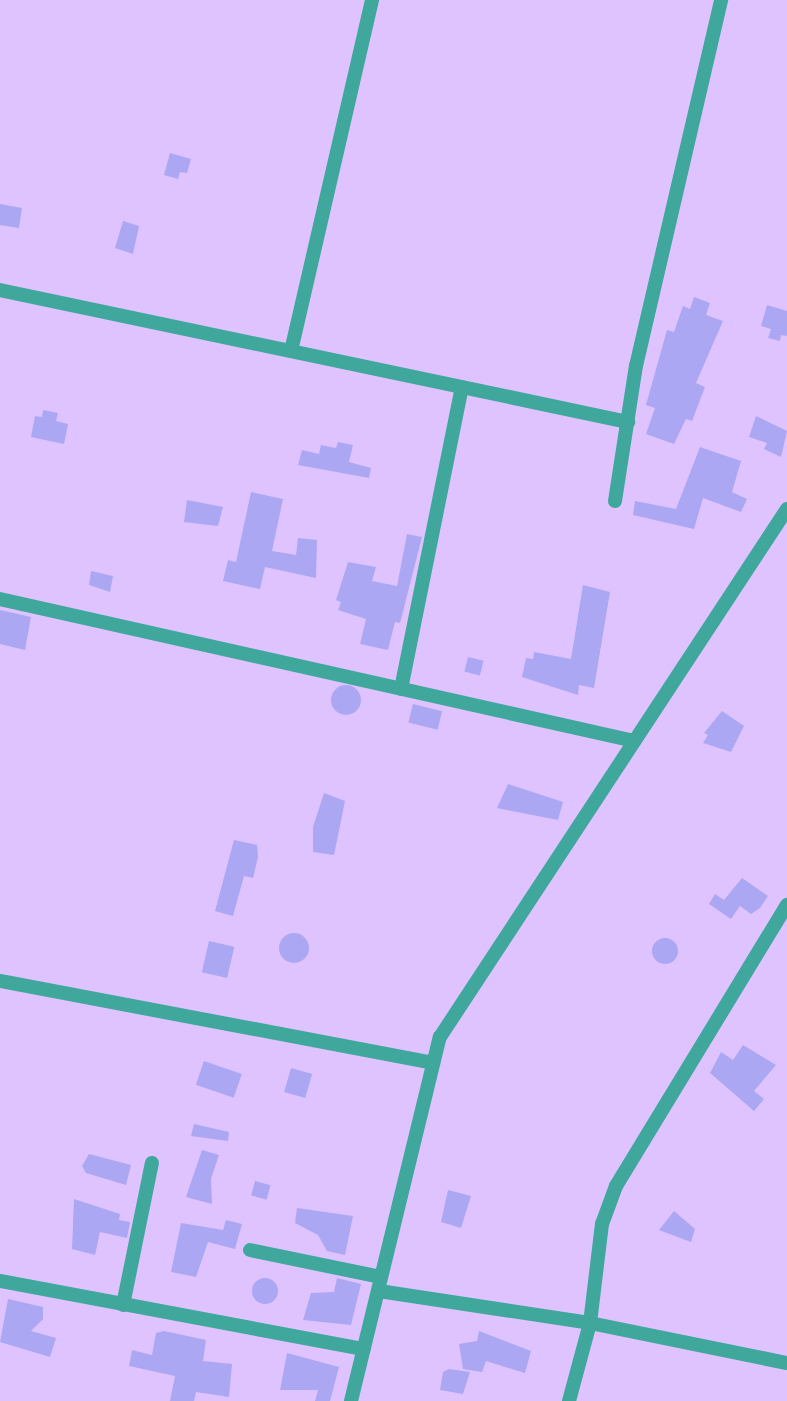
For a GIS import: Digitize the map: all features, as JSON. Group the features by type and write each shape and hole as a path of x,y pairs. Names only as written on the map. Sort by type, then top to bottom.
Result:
{"street":[{"path":"291,351 372,0"},
{"path":"615,501 628,422 721,0"},
{"path":"0,290 628,422"},
{"path":"401,689 462,387"},
{"path":"351,1401 430,1062 440,1037 787,509"},
{"path":"0,599 634,741"},
{"path":"569,1401 590,1323 602,1224 616,1186 787,905"},
{"path":"0,981 430,1062"},
{"path":"123,1305 152,1163"},
{"path":"250,1250 379,1284 787,1363"},
{"path":"0,1282 364,1349"}],"building":[{"path":"170,153 191,159 187,173 180,172 178,179 164,175"},
{"path":"0,204 22,208 19,228 0,225"},
{"path":"123,221 139,226 133,254 115,248"},
{"path":"694,297 710,303 706,315 723,321 696,383 705,387 692,421 686,419 674,444 646,434 655,408 646,405 667,330 674,332 683,306 690,309"},
{"path":"767,305 787,311 787,336 781,335 780,341 768,338 771,329 761,326"},
{"path":"43,410 58,413 56,421 68,424 64,444 31,437 35,416 42,417"},
{"path":"756,416 787,431 781,457 764,449 767,443 749,437"},
{"path":"338,442 353,445 349,462 371,468 369,478 298,465 302,450 319,454 321,445 336,448"},
{"path":"700,447 741,461 732,492 747,499 741,512 703,498 694,529 633,515 635,501 676,509"},
{"path":"251,492 283,499 272,551 296,555 298,538 317,540 316,578 265,567 260,589 223,581 228,560 236,562"},
{"path":"187,500 223,507 218,526 184,522"},
{"path":"407,534 422,537 400,623 395,622 388,650 360,644 366,619 338,610 341,602 336,600 348,562 376,567 372,581 397,586"},
{"path":"91,571 113,576 110,592 89,585"},
{"path":"583,585 610,592 594,688 579,685 578,695 522,677 526,658 533,659 534,652 571,659"},
{"path":"0,610 31,617 25,650 0,644"},
{"path":"468,657 484,661 480,675 464,672"},
{"path":"346,685 352,686 360,694 360,706 352,714 346,715 340,714 332,706 331,700 332,694 340,686"},
{"path":"413,704 442,711 438,730 408,722"},
{"path":"722,711 744,726 731,752 703,743 708,735 704,733"},
{"path":"508,784 563,802 558,820 497,808"},
{"path":"324,793 345,801 334,855 313,852 313,827"},
{"path":"234,840 257,845 258,857 253,878 244,876 233,916 215,911"},
{"path":"742,878 768,896 760,908 751,914 740,906 731,919 709,904 715,894 724,900"},
{"path":"294,933 300,934 308,942 308,954 300,962 294,963 288,962 280,954 279,948 280,942 288,934"},
{"path":"665,938 674,942 678,951 674,960 665,964 656,960 652,951 656,942"},
{"path":"209,941 234,947 227,978 202,972"},
{"path":"743,1045 776,1065 754,1091 764,1099 754,1111 710,1073 721,1052 733,1060"},
{"path":"204,1061 242,1074 234,1098 196,1085"},
{"path":"291,1068 312,1074 305,1098 284,1092"},
{"path":"194,1124 229,1132 228,1141 191,1136"},
{"path":"202,1150 219,1155 211,1179 212,1204 186,1197"},
{"path":"89,1154 131,1165 126,1185 86,1173 82,1166"},
{"path":"255,1181 270,1185 267,1200 251,1195"},
{"path":"448,1190 471,1196 461,1228 441,1222"},
{"path":"74,1199 120,1214 119,1220 130,1222 127,1238 100,1232 95,1255 72,1249"},
{"path":"297,1208 353,1216 345,1255 327,1251 318,1235 295,1223"},
{"path":"674,1211 695,1229 691,1242 659,1230"},
{"path":"226,1220 242,1224 235,1249 208,1242 196,1277 171,1272 181,1223 223,1230"},
{"path":"265,1278 274,1282 278,1291 274,1300 265,1304 256,1300 252,1291 256,1282"},
{"path":"337,1278 361,1284 351,1325 303,1320 311,1293 334,1292"},
{"path":"8,1299 43,1307 43,1319 31,1331 56,1338 50,1357 0,1342"},
{"path":"164,1331 206,1340 203,1361 232,1364 229,1397 196,1392 194,1401 170,1401 175,1376 129,1366 132,1350 152,1355 156,1333"},
{"path":"479,1331 531,1351 525,1373 486,1361 482,1372 463,1369 459,1344 477,1341"},
{"path":"287,1353 339,1367 330,1401 315,1401 318,1390 280,1390"},
{"path":"449,1369 470,1372 463,1394 440,1390 443,1372"}]}
